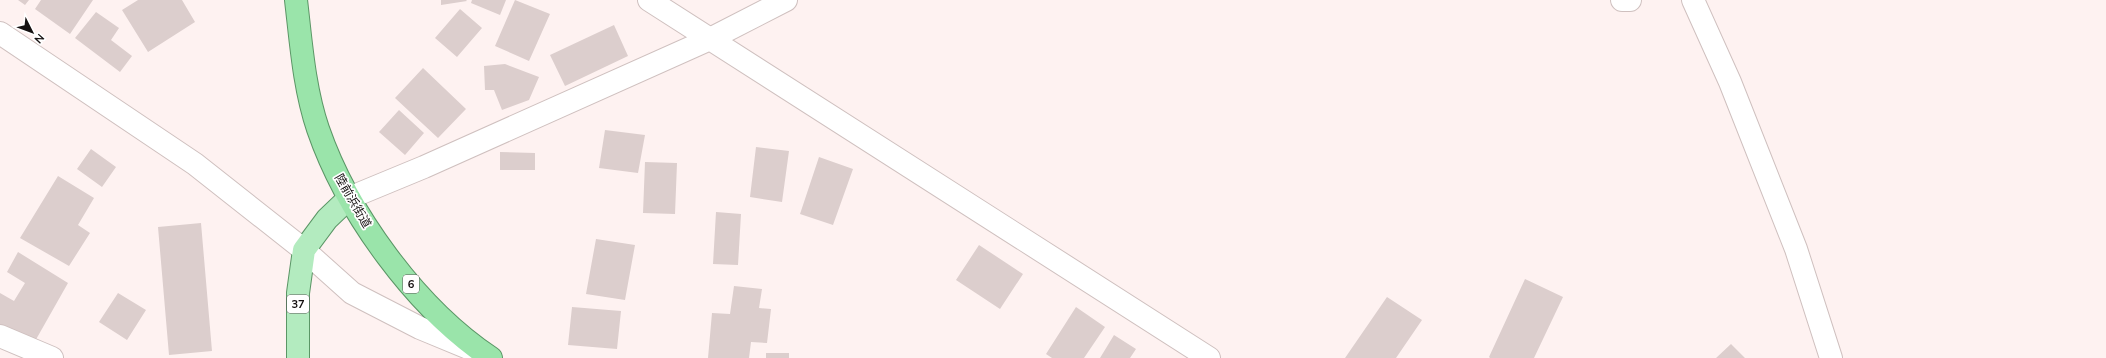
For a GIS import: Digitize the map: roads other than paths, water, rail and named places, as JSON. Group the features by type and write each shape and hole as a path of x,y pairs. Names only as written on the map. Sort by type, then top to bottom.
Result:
{"highway":[{"name":"陸前浜街道","path":"296,0 301,46 311,102 318,128 333,168 349,198 366,226 406,279 446,321 489,357"}],"main road":[{"name":"37","path":"298,358 298,294 304,250 327,219 349,198"}],"street":[{"path":"649,0 1209,358"},
{"path":"349,198 424,167 710,39 786,0"},
{"path":"1622,0 1630,0"},
{"path":"1693,0 1730,82 1796,249 1831,358"},
{"path":"0,33 194,164 304,250 352,293 420,328 489,357"},
{"path":"0,336 52,358"}]}
